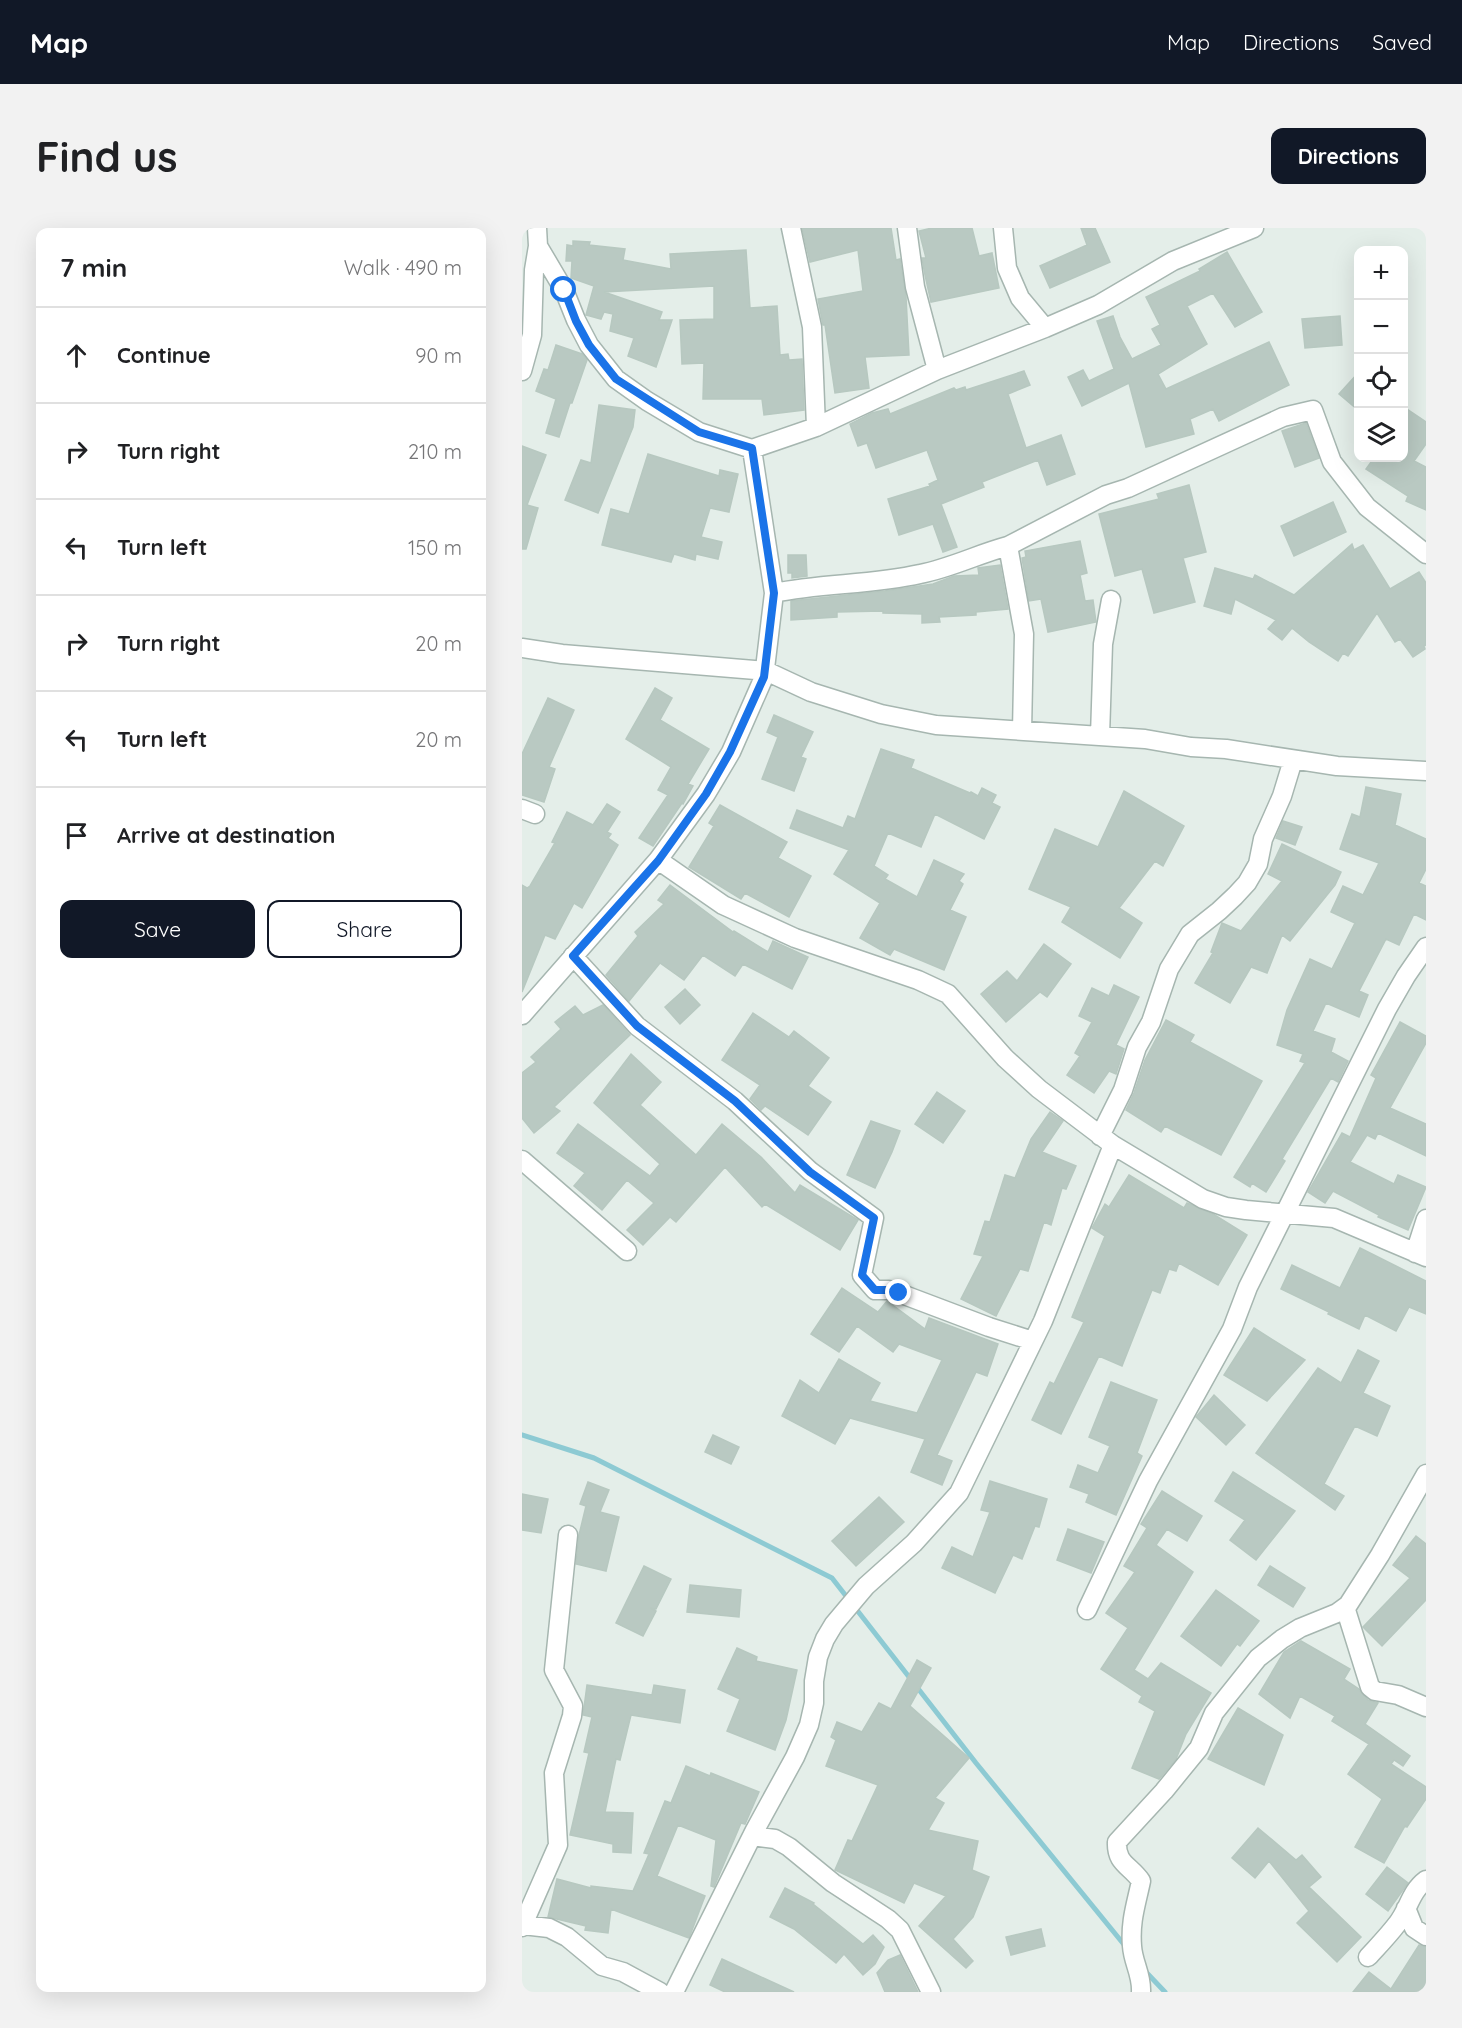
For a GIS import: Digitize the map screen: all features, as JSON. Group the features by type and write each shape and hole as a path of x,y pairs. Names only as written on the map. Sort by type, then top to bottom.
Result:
{"street":[{"path":"522,371 532,335 534,270 538,246 537,228"},
{"path":"790,228 812,327 816,427"},
{"path":"907,228 915,287 937,370"},
{"path":"1003,228 1007,268 1020,298 1045,328"},
{"path":"538,246 564,290 576,321 589,345 616,379 699,432 752,448 816,427 937,370 1098,305 1173,261 1254,228"},
{"path":"774,593 807,586 864,584 920,574 967,561 1008,546 1106,495 1128,488 1283,417 1313,410 1332,462 1367,507 1426,554"},
{"path":"522,1015 658,861 706,794 730,752 766,671 774,593 752,448"},
{"path":"1008,546 1024,634 1022,731"},
{"path":"1100,736 1103,644 1111,600"},
{"path":"522,648 562,654 766,671 812,692 881,714 936,725 1145,739 1191,747 1226,748 1337,766 1426,771"},
{"path":"674,1992 752,1836 795,1757 809,1725 814,1703 814,1681 818,1657 825,1639 834,1624 866,1586 914,1543 959,1492 1043,1321 1137,1047 1151,1022 1169,969 1190,934 1219,911 1247,883 1258,864 1263,839 1282,796 1293,760"},
{"path":"658,861 723,905 795,938 918,980 948,994 1019,1072 1106,1140 1203,1199 1226,1207 1334,1218 1420,1255 1426,1219"},
{"path":"1087,1610 1148,1481 1233,1329 1248,1287 1387,1009 1426,947"},
{"path":"573,956 637,1026 735,1101 810,1172 874,1218 862,1275 875,1290 899,1293 1033,1341"},
{"path":"522,1160 627,1251"},
{"path":"1141,1992 1140,1970 1132,1948 1131,1919 1141,1881 1126,1867 1116,1853 1117,1842 1164,1791 1199,1748 1214,1713 1258,1658 1282,1639 1345,1607 1380,1555 1426,1474"},
{"path":"568,1535 554,1670 573,1706 554,1773 558,1845 522,1926 549,1928 567,1937 602,1966 632,1976 660,1992"},
{"path":"1345,1607 1370,1687 1375,1691 1398,1695 1426,1707"},
{"path":"752,1836 775,1839 789,1847 833,1883 888,1919 900,1930 931,1992"},
{"path":"1368,1957 1399,1922 1418,1886 1426,1880"},
{"path":"1406,1908 1414,1928 1426,1936"}],"building":[{"path":"802,228 891,228 896,260 900,259 906,297 909,355 865,357 869,388 835,393 825,325 823,325 818,299 863,291 858,250 810,262"},
{"path":"932,228 972,228 979,256 992,253 999,288 931,302 922,258 926,258 919,231"},
{"path":"1081,228 1095,228 1110,262 1050,288 1040,266 1087,245"},
{"path":"573,241 625,249 623,260 671,269 670,254 746,250 750,308 777,306 780,355 788,354 789,360 802,359 804,410 764,415 762,399 703,399 704,363 682,364 680,320 714,319 714,286 604,292 662,312 659,320 672,320 656,367 628,356 634,338 610,331 613,314 604,312 601,319 586,315 594,286 571,278 572,261 566,261 567,245 573,246"},
{"path":"1227,252 1262,312 1235,327 1213,293 1187,306 1207,344 1158,374 1166,389 1269,342 1289,385 1219,421 1213,409 1190,419 1194,434 1146,447 1129,383 1082,406 1068,377 1083,370 1089,381 1114,369 1097,321 1113,316 1120,337 1132,359 1161,345 1152,329 1160,325 1146,297 1200,271 1199,269"},
{"path":"1340,316 1342,345 1305,348 1302,319"},
{"path":"556,345 582,354 587,360 559,437 546,433 556,399 536,391 544,369 548,370"},
{"path":"1024,371 1030,385 1008,394 1026,448 1061,435 1075,474 1047,485 1038,460 982,482 984,487 941,504 957,547 943,552 933,524 899,535 888,499 930,486 929,484 938,480 927,450 876,468 867,443 858,446 850,424 872,413 888,409 890,414 954,388 956,390 965,387 966,390"},
{"path":"1354,378 1354,407 1339,394"},
{"path":"599,405 635,410 633,427 598,513 565,500 581,460 591,463"},
{"path":"1408,410 1426,422 1426,444 1414,461 1426,467 1426,510 1406,501 1408,496 1366,469 1371,462 1408,462"},
{"path":"1306,423 1319,458 1295,467 1282,431"},
{"path":"522,446 546,455 527,505 538,508 526,549 522,549"},
{"path":"648,454 719,476 720,470 738,474 729,512 710,508 701,537 722,542 718,559 696,554 695,560 674,554 671,562 602,545 611,509 629,514"},
{"path":"1189,485 1206,552 1183,558 1195,602 1154,613 1142,569 1115,576 1099,514 1159,499 1157,494"},
{"path":"1333,502 1346,532 1294,556 1281,526"},
{"path":"1080,541 1087,573 1080,575 1085,601 1093,600 1096,622 1048,632 1041,599 1029,601 1022,558 1026,557 1025,551"},
{"path":"1352,544 1354,550 1363,545 1390,589 1419,572 1426,583 1426,645 1425,649 1413,657 1400,639 1395,642 1377,613 1348,656 1343,653 1338,661 1292,628 1282,640 1268,629 1276,620 1235,599 1231,614 1204,606 1215,568 1253,579 1255,575 1294,595"},
{"path":"788,555 806,555 807,576 792,578 792,573 788,573"},
{"path":"1000,565 1008,609 976,612 976,615 939,617 940,622 922,623 922,614 883,613 883,611 837,612 837,617 791,620 791,601 933,584 954,576 979,575 978,568"},
{"path":"655,688 672,698 660,720 709,749 688,784 693,786 683,804 653,846 639,838 668,795 658,790 671,767 626,739"},
{"path":"548,698 574,710 549,767 555,769 544,802 522,795 522,754"},
{"path":"774,715 813,732 801,757 806,759 794,791 762,779 778,737 767,732"},
{"path":"881,749 914,760 911,768 970,793 978,796 982,788 996,795 992,803 1000,807 984,839 935,814 921,847 888,833 874,866 888,875 885,879 917,897 934,860 964,874 959,881 963,884 950,910 966,917 944,970 894,949 890,955 860,938 880,903 834,874 849,850 790,828 797,810 843,828 848,816 855,819"},
{"path":"1366,787 1401,794 1395,825 1426,839 1426,869 1419,883 1426,886 1426,920 1414,914 1399,945 1386,939 1359,991 1368,995 1359,1017 1326,1003 1313,1031 1335,1039 1331,1052 1348,1061 1338,1082 1331,1078 1282,1159 1285,1161 1266,1192 1252,1183 1250,1187 1234,1177 1305,1063 1300,1061 1303,1054 1277,1045 1287,1010 1310,959 1332,969 1355,923 1331,912 1343,886 1363,895 1379,863 1340,849 1352,814 1360,817"},
{"path":"1124,791 1184,826 1163,866 1155,861 1119,908 1142,923 1120,958 1062,922 1071,907 1029,889 1055,829 1098,847"},
{"path":"607,804 620,812 607,832 611,834 608,838 618,845 582,908 574,903 555,939 545,935 522,992 522,885 527,888 530,886 555,843 552,842 567,812 593,825"},
{"path":"720,805 787,842 778,858 811,876 789,917 745,893 741,899 689,867 714,826 709,823"},
{"path":"1283,821 1302,827 1295,845 1276,838"},
{"path":"1282,844 1341,872 1335,885 1290,941 1282,935 1267,973 1251,967 1230,1003 1195,983 1213,953 1211,952 1222,923 1241,931 1282,881 1268,874"},
{"path":"670,885 733,932 768,952 773,941 808,957 792,989 743,964 735,976 703,955 684,980 660,963 629,1001 606,975 638,936 635,932 664,904 658,900"},
{"path":"1044,944 1071,964 1047,997 1040,992 1006,1022 981,994 1007,971 1017,981"},
{"path":"1114,985 1139,997 1116,1045 1124,1049 1116,1074 1109,1071 1094,1093 1067,1075 1080,1056 1075,1053 1092,1022 1079,1016 1092,988 1109,996"},
{"path":"685,989 700,1005 680,1024 665,1007"},
{"path":"603,1005 630,1035 554,1107 560,1111 534,1133 522,1118 522,1073 536,1062 531,1057 561,1029 555,1022 575,1006 583,1015"},
{"path":"753,1013 789,1037 794,1031 829,1058 808,1086 831,1102 808,1135 765,1106 761,1110 750,1099 760,1085 722,1060"},
{"path":"1166,1020 1194,1035 1190,1042 1262,1081 1221,1155 1165,1126 1161,1132 1126,1110 1145,1060"},
{"path":"1400,1022 1426,1036 1426,1043 1390,1108 1426,1124 1426,1156 1378,1133 1375,1139 1367,1135 1350,1162 1394,1184 1398,1175 1426,1187 1408,1230 1378,1217 1379,1215 1333,1191 1325,1203 1308,1192 1342,1133 1350,1137 1376,1078 1371,1075"},
{"path":"631,1054 661,1082 640,1105 696,1155 722,1124 761,1157 795,1193 800,1185 858,1220 840,1250 765,1204 762,1207 725,1167 676,1222 670,1217 643,1245 627,1230 654,1203 627,1180 602,1210 574,1186 585,1173 557,1153 578,1124 650,1176 660,1164 594,1103"},
{"path":"937,1092 965,1111 943,1143 915,1124"},
{"path":"1050,1112 1063,1121 1042,1152 1076,1166 1066,1189 1062,1188 1051,1225 1044,1222 1028,1271 1020,1269 996,1316 961,1299 983,1256 974,1254 985,1221 990,1222 1005,1175 1015,1178 1031,1139"},
{"path":"871,1121 900,1131 875,1188 847,1175"},
{"path":"1129,1175 1184,1208 1187,1203 1213,1214 1247,1235 1218,1285 1179,1263 1176,1271 1169,1269 1160,1293 1152,1290 1122,1366 1099,1356 1061,1434 1032,1420 1050,1382 1054,1384 1084,1322 1072,1317 1105,1236 1092,1228 1105,1204 1109,1207"},
{"path":"1360,1248 1426,1281 1426,1314 1409,1307 1396,1331 1365,1315 1359,1329 1281,1289 1292,1265 1340,1288"},
{"path":"842,1288 878,1312 887,1301 925,1329 929,1318 998,1344 987,1376 976,1372 937,1455 952,1461 942,1485 911,1472 925,1439 850,1418 835,1444 782,1416 800,1380 819,1393 839,1359 880,1383 870,1401 917,1413 942,1360 899,1344 893,1352 857,1326 839,1352 811,1334"},
{"path":"1254,1328 1305,1360 1267,1401 1224,1375"},
{"path":"1358,1350 1379,1361 1363,1393 1390,1406 1377,1436 1355,1426 1324,1484 1344,1496 1335,1510 1256,1453 1318,1368 1341,1383"},
{"path":"1111,1382 1157,1400 1137,1453 1142,1456 1116,1515 1086,1502 1089,1494 1070,1487 1078,1465 1098,1473 1110,1446 1089,1437"},
{"path":"1214,1395 1245,1425 1226,1445 1196,1417"},
{"path":"713,1435 739,1447 731,1464 705,1452"},
{"path":"1233,1472 1295,1511 1256,1560 1230,1540 1245,1520 1215,1501"},
{"path":"990,1481 1047,1499 1039,1527 1035,1526 1022,1559 1013,1555 995,1593 942,1568 952,1547 973,1557 990,1512 981,1510"},
{"path":"588,1482 609,1490 600,1512 619,1517 606,1571 576,1564 579,1535 586,1506 580,1504"},
{"path":"1162,1491 1202,1516 1187,1541 1167,1529 1156,1545 1193,1572 1134,1670 1148,1679 1161,1663 1211,1693 1186,1734 1176,1759 1159,1779 1132,1768 1155,1711 1139,1702 1142,1696 1101,1669 1128,1628 1106,1613 1135,1572 1124,1566 1147,1528 1141,1524"},
{"path":"522,1494 548,1499 541,1533 522,1530"},
{"path":"879,1497 904,1522 856,1566 832,1541"},
{"path":"1068,1529 1104,1542 1091,1573 1057,1560"},
{"path":"1416,1536 1426,1544 1426,1600 1382,1646 1363,1627 1410,1578 1393,1565"},
{"path":"644,1566 671,1579 656,1609 650,1608 656,1611 643,1636 616,1623"},
{"path":"1270,1566 1305,1588 1293,1607 1258,1585"},
{"path":"690,1585 741,1590 739,1617 687,1612"},
{"path":"1216,1590 1259,1621 1240,1646 1237,1644 1221,1666 1181,1636"},
{"path":"1301,1641 1350,1669 1344,1679 1359,1689 1368,1700 1378,1703 1365,1724 1410,1756 1403,1766 1394,1760 1391,1764 1426,1787 1426,1799 1407,1827 1405,1826 1384,1863 1355,1847 1382,1799 1348,1774 1369,1744 1332,1721 1335,1716 1300,1696 1290,1718 1259,1694 1284,1652"},
{"path":"737,1648 757,1657 756,1661 797,1670 786,1720 775,1750 727,1731 740,1699 718,1689"},
{"path":"917,1660 931,1668 910,1706 969,1758 935,1798 944,1803 928,1830 978,1841 972,1870 989,1877 973,1917 953,1939 973,1961 966,1968 919,1926 946,1896 914,1883 904,1903 835,1870 848,1840 852,1841 878,1785 826,1766 836,1740 831,1737 837,1722 862,1732 879,1703 891,1709"},
{"path":"587,1685 652,1695 654,1685 685,1690 680,1723 631,1715 620,1760 616,1759 605,1812 633,1813 631,1853 613,1852 613,1844 570,1835 589,1753 584,1752 592,1717 583,1715"},
{"path":"1238,1708 1283,1735 1264,1785 1208,1759"},
{"path":"686,1766 759,1792 745,1824 741,1823 714,1887 711,1886 716,1840 678,1825 657,1876 705,1896 689,1938 611,1909 608,1933 585,1930 586,1926 548,1917 557,1879 591,1888 591,1886 633,1891 649,1854 644,1853 665,1801 671,1803"},
{"path":"1258,1828 1296,1860 1302,1855 1321,1877 1309,1887 1361,1937 1337,1962 1297,1923 1309,1911 1269,1861 1255,1878 1232,1858"},
{"path":"1387,1867 1408,1883 1388,1911 1366,1894"},
{"path":"785,1888 814,1903 863,1944 873,1935 884,1947 875,1964 863,1975 844,1954 836,1963 794,1929 770,1917"},
{"path":"1041,1929 1045,1946 1011,1955 1006,1937"},
{"path":"1419,1945 1426,1947 1426,1992 1353,1992 1369,1972 1391,1989"},
{"path":"900,1955 918,1992 885,1992 877,1973 888,1960"},
{"path":"722,1959 794,1992 725,1992 710,1985"}],"waterway":[{"path":"522,1435 594,1458 832,1578 976,1763 1126,1947"},
{"path":"1145,1971 1165,1992"}],"route":[{"path":"564,290 576,321 589,345 616,379 647,401 699,432 752,448 774,593 766,671 730,752 706,794 658,861 573,956 637,1026 735,1101 810,1172 874,1218 862,1275 875,1290 899,1293"}]}
